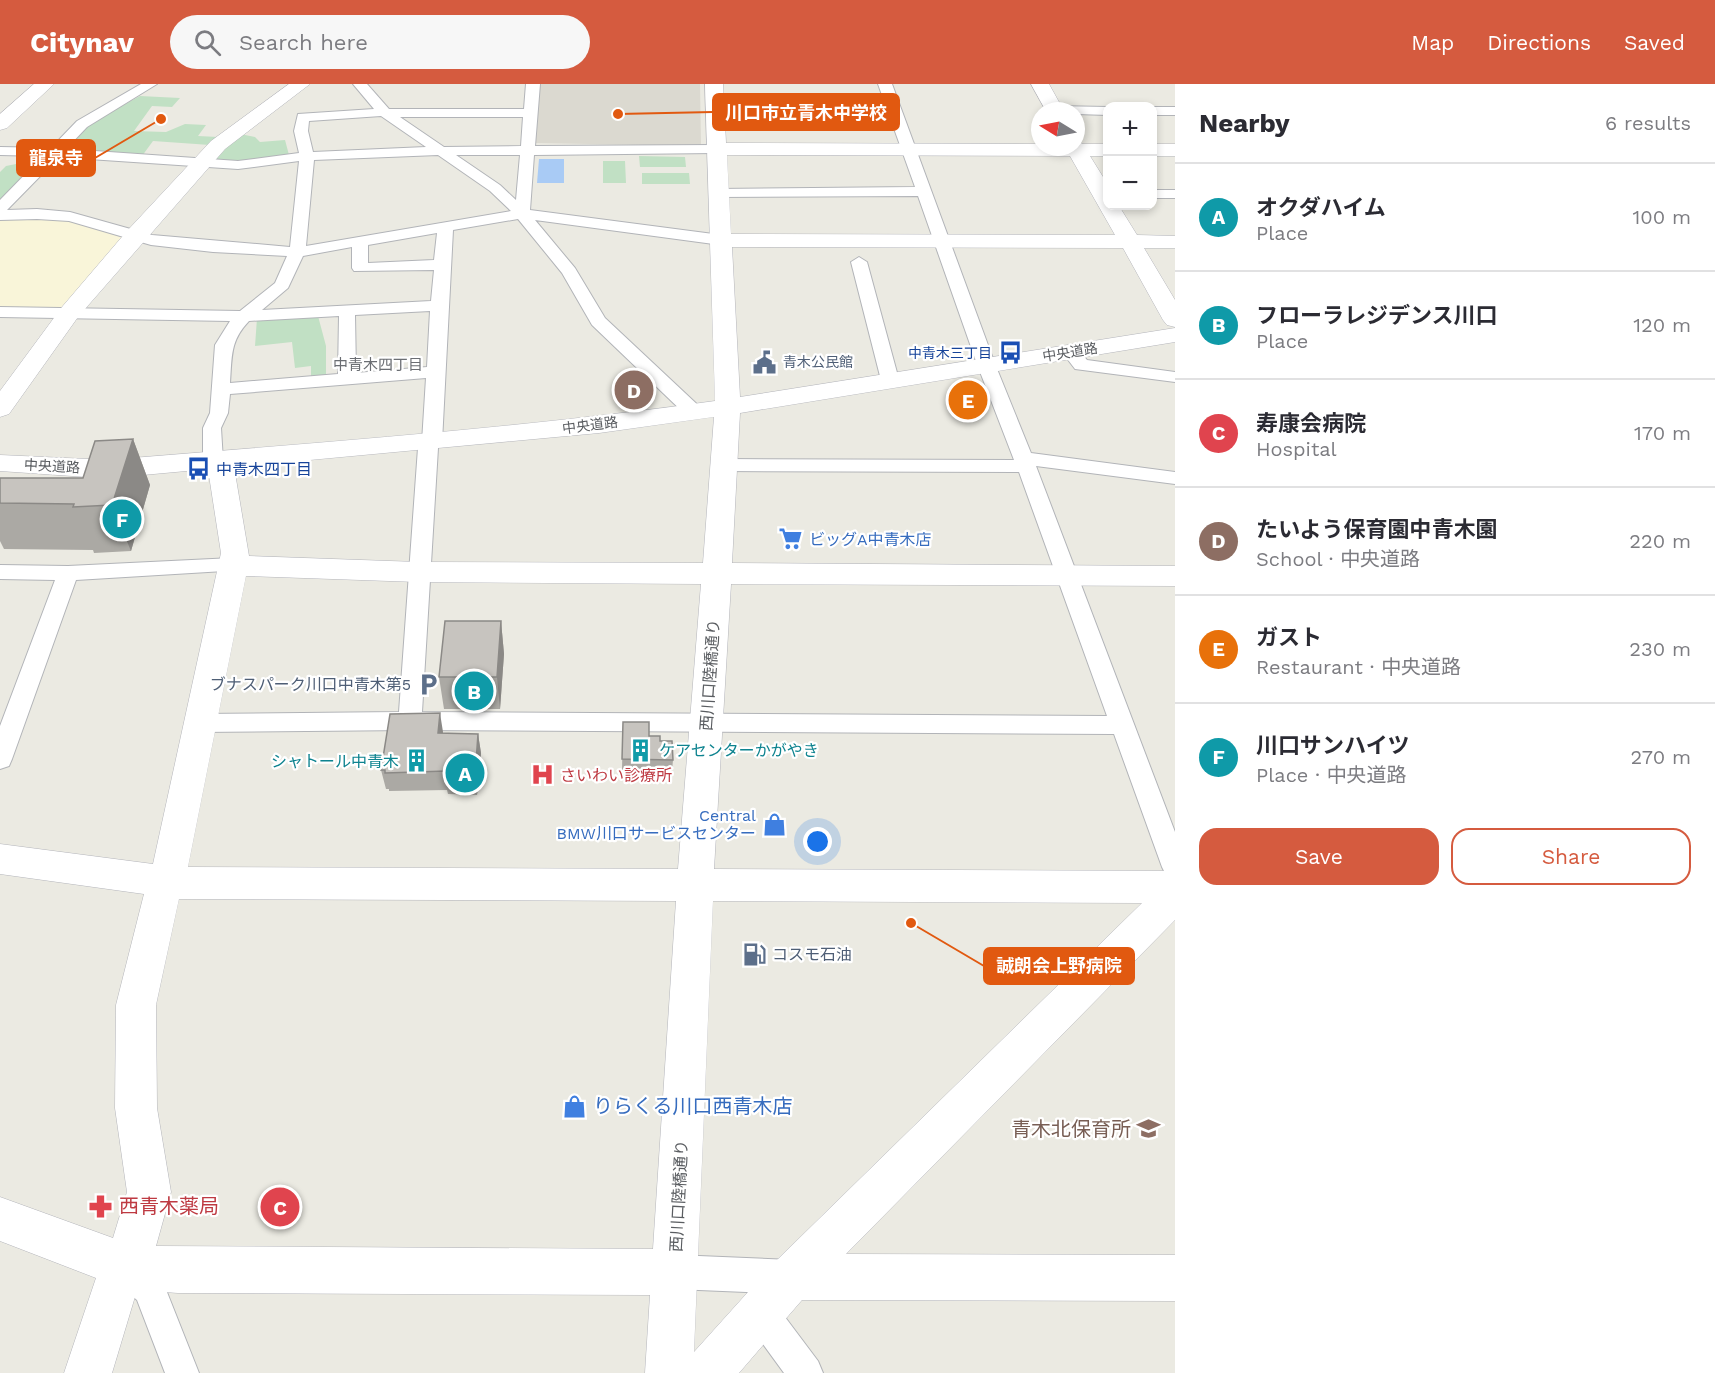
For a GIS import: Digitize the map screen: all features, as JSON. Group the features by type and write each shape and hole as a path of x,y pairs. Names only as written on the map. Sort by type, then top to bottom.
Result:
{"street":[{"path":"0,124 45,84"},
{"path":"0,209 82,124 150,84"},
{"path":"0,409 70,312 201,163 236,130 301,84"},
{"path":"360,84 385,113 495,188 522,214 569,271 598,321 694,412"},
{"path":"522,214 533,84"},
{"name":"西川口陸橋通り","path":"669,1373 695,887 728,407 714,84"},
{"path":"885,84 986,364 1124,725 1175,867"},
{"path":"1040,84 1049,102"},
{"path":"1085,111 1103,111"},
{"path":"1157,111 1175,111"},
{"path":"88,1373 108,1306 123,1266 134,1246 149,1192 136,1108 136,1005 165,882 175,850 235,553 212,428 219,413 224,345 231,330 244,316 282,285 297,252 307,156 301,131 303,117 385,113 530,113"},
{"path":"0,151 54,152 238,165 307,156 527,149 1031,149"},
{"path":"1085,149 1103,150"},
{"path":"1157,150 1175,150"},
{"path":"1081,156 1103,194"},
{"path":"717,193 924,191"},
{"path":"1157,194 1175,194"},
{"path":"1112,210 1175,320"},
{"path":"0,215 37,214 70,217 135,236 213,247 297,252 522,214 721,240 1175,242"},
{"path":"410,721 418,572 428,448 432,442 445,228"},
{"path":"360,242 360,268 443,265"},
{"path":"859,262 890,380"},
{"path":"0,312 244,316 439,306"},
{"path":"347,311 347,379"},
{"name":"中央道路","path":"0,464 98,468 432,442 599,425 728,407 1175,335"},
{"path":"1071,352 1081,365 1175,377"},
{"path":"221,389 436,372"},
{"path":"724,465 1025,462 1175,478"},
{"path":"0,572 68,573 233,565 418,572 1175,576"},
{"path":"0,759 68,573"},
{"path":"199,723 410,721 1124,725"},
{"path":"0,859 165,882 695,887 1175,887"},
{"path":"707,1373 792,1276 1175,895"},
{"path":"0,1219 123,1266 178,1270 675,1272 792,1276 1175,1278"},
{"path":"123,1266 148,1289 182,1373"},
{"path":"761,1313 806,1373"}],"shaded area":[{"path":"538,84 700,84 701,146 533,143"},
{"path":"45,218 69,221 121,237 123,240 66,306 60,309 0,308 0,219"}],"green space":[{"path":"140,96 180,98 172,107 152,106 134,131 166,132 185,124 206,125 198,136 218,137 210,145 153,141 142,156 65,150 65,147 90,123"},
{"path":"240,134 255,137 260,142 285,140 289,155 233,163 214,161"},
{"path":"639,156 685,157 686,167 640,167"},
{"path":"603,161 625,161 626,183 603,183"},
{"path":"16,164 31,168 0,199 0,172 6,166"},
{"path":"642,173 689,173 690,184 642,184"},
{"path":"318,316 326,346 326,378 311,380 311,366 295,368 292,342 255,346 257,318"}],"water":[{"path":"539,159 564,159 564,183 537,183"}],"building":[{"path":"133,439 112,505 73,507 74,504 0,503 0,478 83,478 95,441"},
{"path":"445,621 501,621 497,677 439,677"},
{"path":"440,713 438,733 478,734 475,776 445,776 446,771 385,773 385,770 381,770 390,714"},
{"name":"ケアセンターかがやき","path":"623,722 649,722 649,736 660,736 660,741 672,741 673,760 622,759"}],"place":[{"name":"川口市立青木中学校","path":"618,114"},
{"name":"龍泉寺","path":"161,119"},
{"name":"中青木三丁目","path":"1010,353"},
{"name":"青木公民館","path":"765,362"},
{"name":"たいよう保育園中青木園","path":"634,390"},
{"name":"ガスト","path":"968,400"},
{"name":"中青木四丁目","path":"198,469"},
{"name":"川口サンハイツ","path":"122,519"},
{"name":"ビッグA中青木店","path":"791,539"},
{"name":"ブナスパーク川口中青木第5","path":"429,684"},
{"name":"フローラレジデンス川口","path":"474,691"},
{"name":"ケアセンターかがやき","path":"641,750"},
{"name":"シャトール中青木","path":"417,761"},
{"name":"オクダハイム","path":"465,773"},
{"name":"さいわい診療所","path":"542,775"},
{"name":"Central BMW川口サービスセンター","path":"774,824"},
{"name":"誠朗会上野病院","path":"911,923"},
{"name":"コスモ石油","path":"754,954"},
{"name":"りらくる川口西青木店","path":"575,1106"},
{"name":"青木北保育所","path":"1149,1129"},
{"name":"西青木薬局","path":"101,1206"},
{"name":"寿康会病院","path":"280,1207"}],"district":[{"name":"中青木四丁目","path":"378,365"}]}
